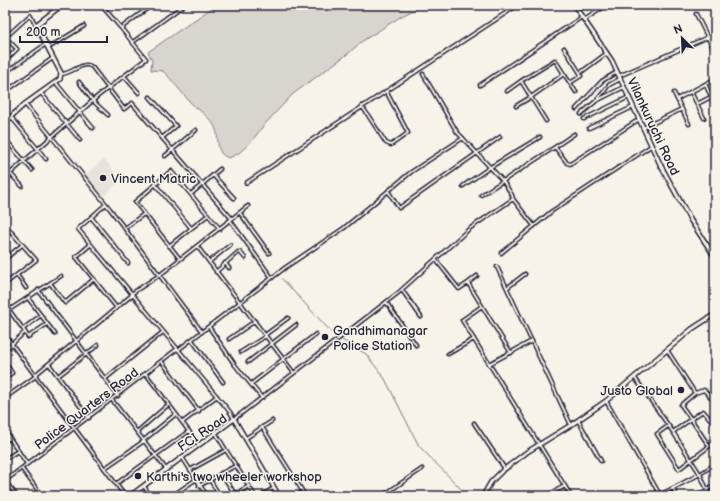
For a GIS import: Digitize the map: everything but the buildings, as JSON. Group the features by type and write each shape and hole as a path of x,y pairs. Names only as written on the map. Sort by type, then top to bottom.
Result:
{"street":[{"path":"36,25 39,21 62,5"},
{"path":"5,178 53,138 93,101 146,59 101,5"},
{"path":"121,28 152,5"},
{"path":"133,42 184,5"},
{"path":"246,183 518,5"},
{"name":"Vilankuruchi Road","path":"574,5 607,53 620,77 642,129 690,221 715,257"},
{"path":"480,85 583,18 601,9"},
{"path":"696,14 712,46"},
{"path":"5,60 17,49 5,38 30,15 54,58 61,74 60,80 25,104 5,122"},
{"path":"48,48 84,26"},
{"path":"580,114 596,101 609,85 620,77 715,34"},
{"path":"5,76 9,70 46,44"},
{"path":"564,48 580,73"},
{"path":"5,51 10,56"},
{"path":"570,83 581,76 580,73 607,53"},
{"path":"5,92 54,58"},
{"path":"507,91 555,60 576,92"},
{"path":"61,74 69,73 84,64 88,64 124,109 132,103 231,219 272,278"},
{"path":"576,109 602,81 617,72"},
{"path":"423,74 457,132 475,154 503,181 513,199 534,226"},
{"path":"516,106 564,74"},
{"path":"124,76 139,93"},
{"path":"677,99 715,79"},
{"path":"521,81 546,121"},
{"path":"79,82 93,101 108,115"},
{"path":"56,83 93,128"},
{"path":"705,84 715,104"},
{"path":"596,101 624,87"},
{"path":"362,106 386,143 391,145 396,142 408,133 386,91"},
{"path":"691,92 704,118"},
{"path":"674,93 689,124"},
{"path":"41,94 80,140"},
{"path":"150,97 176,126 162,138"},
{"path":"584,119 628,97"},
{"path":"697,104 711,97"},
{"path":"25,104 161,274 202,332"},
{"path":"589,128 633,107"},
{"path":"642,129 682,109"},
{"path":"12,117 46,159"},
{"path":"555,147 570,164 638,120"},
{"path":"165,156 196,130"},
{"path":"481,195 574,134"},
{"path":"388,191 399,208 500,137"},
{"path":"463,186 489,168 540,137"},
{"name":"Police Quarters Road","path":"5,481 272,278 344,228 411,172 463,138"},
{"path":"5,139 32,170"},
{"path":"501,253 552,211 651,146"},
{"path":"5,168 22,186"},
{"path":"191,194 220,169"},
{"path":"180,259 135,202 171,171 220,229"},
{"path":"213,175 234,198"},
{"path":"155,184 191,228"},
{"path":"106,204 78,229 217,396 234,419 402,290 469,229 513,199"},
{"path":"5,398 35,376 75,340 131,294 161,274 248,206"},
{"path":"240,213 269,253"},
{"path":"124,228 144,214"},
{"path":"169,246 208,215"},
{"path":"91,217 128,263"},
{"path":"5,225 36,260 5,284"},
{"path":"5,233 9,229"},
{"path":"5,259 22,245"},
{"path":"90,245 76,257 116,307"},
{"path":"209,262 230,245"},
{"path":"197,246 294,373"},
{"path":"216,272 240,252 245,258"},
{"path":"436,260 458,289 477,276"},
{"path":"225,263 229,268"},
{"path":"497,267 508,287 571,425"},
{"path":"508,287 526,274"},
{"path":"17,275 26,288"},
{"path":"47,324 28,337 9,310 61,276"},
{"path":"50,283 65,303 94,279"},
{"path":"468,283 511,353"},
{"path":"38,290 118,396"},
{"path":"402,290 421,317"},
{"path":"28,298 55,334"},
{"path":"386,302 416,345"},
{"path":"482,306 462,320 571,496"},
{"path":"483,496 491,482 505,469 606,401 667,350 715,314"},
{"path":"23,329 41,315"},
{"path":"241,352 288,318"},
{"path":"229,339 255,321"},
{"path":"248,362 296,325"},
{"path":"208,327 262,398"},
{"path":"5,350 25,332"},
{"path":"105,379 163,332"},
{"path":"5,334 125,496"},
{"path":"251,384 316,334"},
{"path":"448,354 474,339"},
{"path":"192,340 223,382"},
{"path":"489,364 532,341"},
{"path":"58,376 98,345"},
{"path":"667,350 695,393"},
{"path":"5,362 12,373 5,378"},
{"path":"162,362 199,411"},
{"path":"49,364 89,418"},
{"path":"146,374 199,445"},
{"path":"635,378 669,426 690,461 700,474 710,496"},
{"path":"709,446 681,404 695,393 704,390 715,402"},
{"path":"183,422 217,396"},
{"path":"112,400 138,431 166,470"},
{"path":"606,401 660,496 715,464"},
{"path":"138,431 169,404"},
{"path":"673,432 704,411 714,423"},
{"path":"105,468 144,440 176,414"},
{"name":"FCI Road","path":"130,496 234,419 279,496"},
{"path":"578,420 601,461"},
{"path":"245,439 272,421"},
{"path":"474,423 505,469"},
{"path":"669,426 657,434 679,469 715,442"},
{"path":"262,428 303,492 296,496"},
{"path":"5,431 27,464"},
{"path":"116,484 189,431"},
{"path":"216,432 235,466 255,496"},
{"path":"5,441 10,438"},
{"path":"190,470 226,450"},
{"path":"5,459 18,451"},
{"path":"182,458 207,496"},
{"path":"199,486 235,466"},
{"path":"22,469 42,496"},
{"path":"382,496 422,469"},
{"path":"221,473 234,495 249,486"},
{"path":"172,496 196,480"},
{"path":"210,480 220,496"},
{"path":"5,481 17,496"},
{"path":"697,496 715,485"},
{"path":"144,486 150,496"},
{"path":"546,496 565,486"},
{"path":"261,496 274,488"},
{"path":"673,488 676,496"},
{"path":"391,490 394,496"}],"shaded area":[{"path":"216,5 423,5 400,17 361,42 349,53 293,94 264,125 251,142 239,153 229,158 224,156 219,149 215,127 210,120 190,102 163,71 151,70 152,60 148,52"},
{"name":"Vincent Matric","path":"104,159 121,180 103,197 85,175"}],"waterway":[{"path":"282,279 335,336 366,354 385,379 419,446 465,493 477,496"}],"place":[{"name":"Vincent Matric","path":"103,178"},
{"name":"Gandhimanagar Police Station","path":"325,337"},
{"name":"Justo Global","path":"681,390"},
{"name":"Karthi's two wheeler workshop","path":"138,476"}]}
